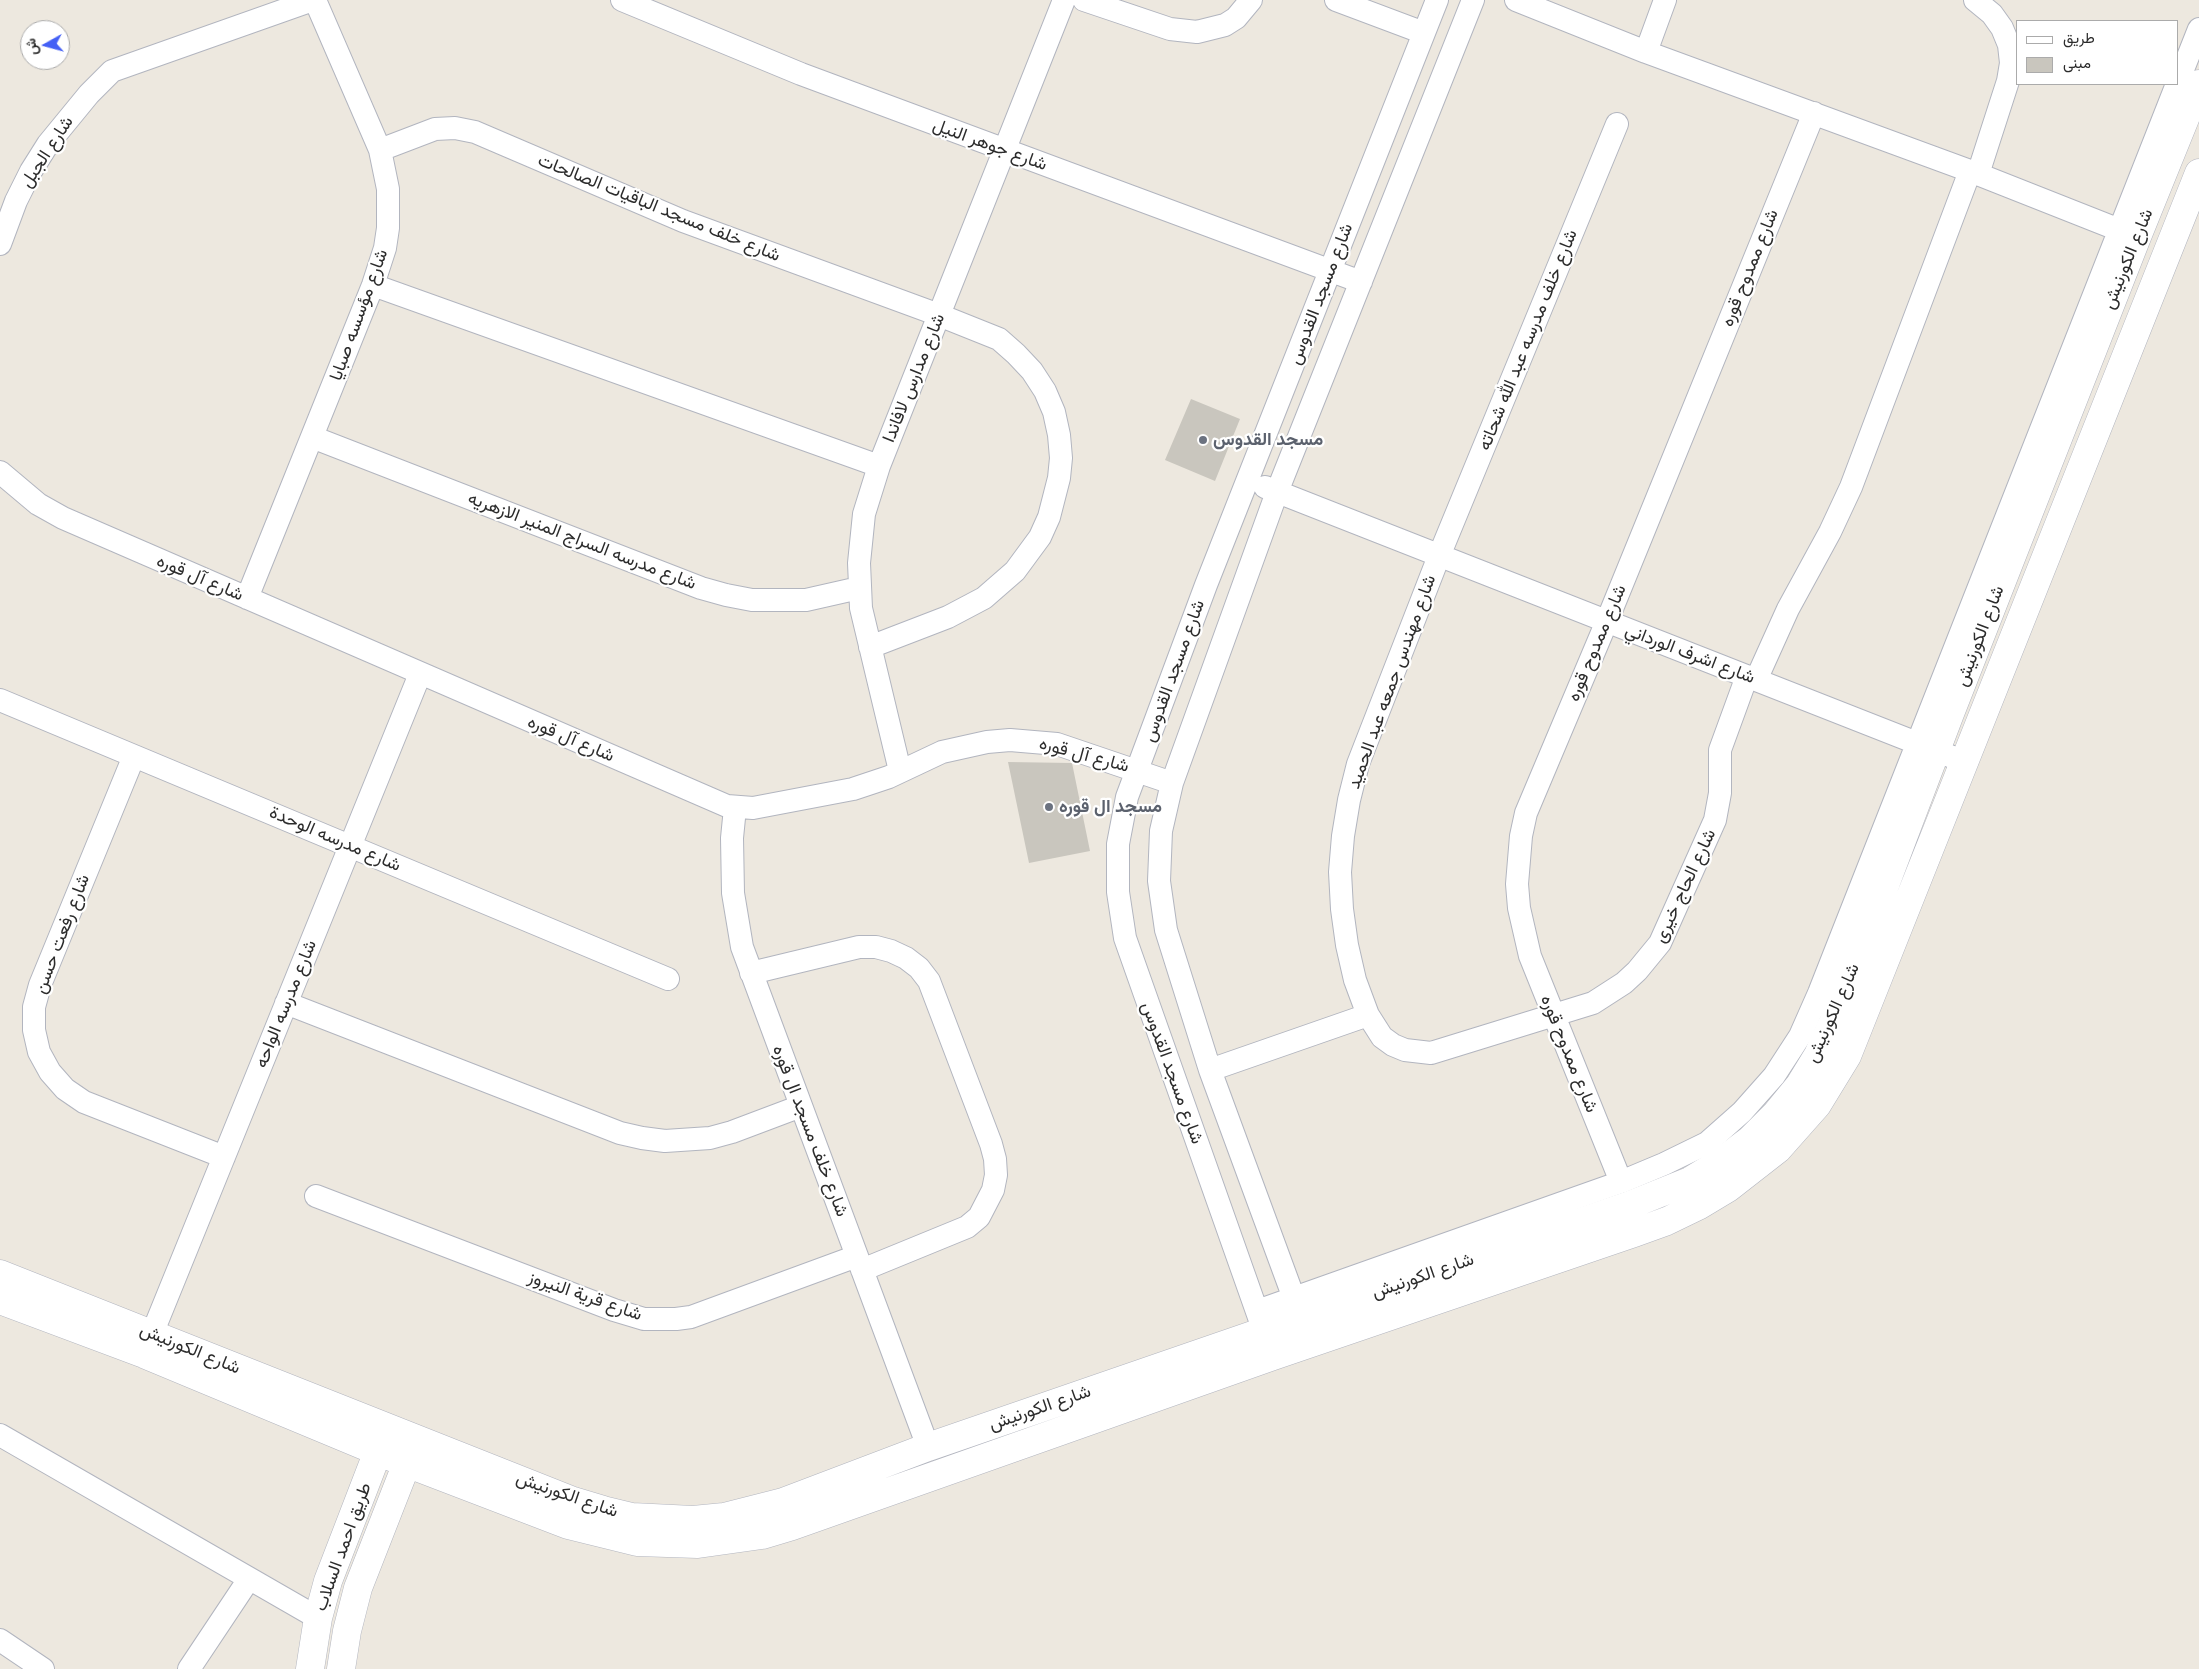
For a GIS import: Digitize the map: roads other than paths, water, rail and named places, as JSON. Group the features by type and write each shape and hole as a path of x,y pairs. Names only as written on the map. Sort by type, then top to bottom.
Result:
{"street":[{"name":"شارع الجبل","path":"0,244 16,201 31,171 48,144 84,100 112,71 314,0"},
{"name":"شارع مؤسسه صبايا","path":"247,598 374,285 385,248 388,228 388,189 380,150 314,0"},
{"name":"شارع جوهر النيل","path":"622,0 801,74 1361,282"},
{"name":"شارع مدارس لافاندا","path":"900,771 870,647 859,588 860,538 866,506 878,466 1064,0"},
{"path":"1084,0 1170,29 1197,32 1225,25 1236,18 1251,0"},
{"path":"1336,0 1424,33"},
{"name":"شارع مسجد القدوس","path":"1273,1356 1125,938 1118,892 1118,844 1127,797 1137,770 1247,481 1437,0"},
{"name":"شارع مسجد القدوس","path":"1311,1343 1210,1070 1166,930 1161,906 1158,856 1165,807 1172,783 1277,492 1473,0"},
{"path":"1516,0 1646,52 1974,173 2128,233"},
{"path":"1646,52 1665,0"},
{"name":"شارع الحاج خيرى","path":"1368,1015 1382,1036 1393,1045 1418,1053 1431,1053 1576,1009 1609,994 1638,971 1660,943 1715,820 1720,793 1720,750 1751,678 1830,532 1851,487 2008,81 2011,63 2009,45 2002,28 1992,14 1975,0"},
{"path":"2179,78 2199,29"},
{"name":"شارع الكورنيش","path":"412,1451 610,1512 663,1520 716,1518 754,1511 784,1502 1298,1307 1656,1195 1690,1181 1721,1162 1750,1140 1776,1114 1799,1086 1822,1047 1837,1013 1927,747 2161,151 2199,84"},
{"path":"2161,151 2177,85"},
{"name":"شارع ممدوح قوره","path":"1620,1182 1530,956 1519,908 1517,884 1520,844 1526,812 1607,621 1814,113"},
{"name":"شارع خلف مدرسه عبد الله شحاته","path":"1439,556 1616,124"},
{"name":"شارع خلف مسجد الباقيات الصالحات","path":"380,150 436,129 455,128 470,131 683,221 939,315 998,339 1016,354 1040,384 1054,412 1059,435 1061,458 1055,498 1040,537 1028,556 1000,586 966,608 870,647"},
{"name":"شارع الكورنيش","path":"0,1274 152,1334 412,1451 568,1525 636,1542 698,1544 762,1535 792,1526 1273,1356 1667,1221 1698,1206 1728,1188 1778,1149 1816,1105 1847,1056 2199,174"},
{"path":"374,285 878,466"},
{"name":"شارع مدرسه السراج المنير الازهريه","path":"312,437 701,588 726,595 752,600 806,600 859,588"},
{"name":"شارع آل قوره","path":"0,472 38,504 63,518 420,674 719,803 735,808 762,807 854,789 878,782 942,752 987,742 1010,740 1056,744 1172,783"},
{"name":"شارع اشرف الورداني","path":"1247,481 1965,762"},
{"name":"شارع مهندس جمعه عبد الحميد","path":"1368,1015 1355,980 1347,945 1342,909 1340,872 1342,836 1358,764 1439,556"},
{"name":"شارع مدرسه الواحه","path":"152,1334 420,674"},
{"name":"شارع مدرسه الوحدة","path":"0,700 668,978"},
{"path":"1298,1307 1664,1164 1707,1143 1742,1112 1774,1076 1800,1036 1927,747"},
{"name":"شارع رفعت حسن","path":"134,756 40,985 34,1007 34,1030 40,1052 50,1072 65,1089 84,1102 224,1157"},
{"name":"شارع خلف مسجد ال قوره","path":"735,808 732,838 733,893 742,947 928,1447"},
{"name":"شارع قرية النيروز","path":"316,1196 614,1310 644,1319 676,1320 691,1317 967,1227 979,1217 993,1190 996,1174 995,1159 929,981 919,968 906,958 891,951 876,947 859,947 751,973"},
{"path":"286,1003 620,1133 642,1138 665,1141 710,1138 801,1106"},
{"path":"1210,1070 1368,1015"},
{"name":"شارع الكورنيش","path":"0,1300 144,1354 383,1439"},
{"path":"0,1435 318,1618"},
{"name":"طريق احمد السلاب","path":"310,1669 318,1618 328,1581 383,1439"},
{"name":"طريق احمد السلاب","path":"341,1669 347,1631 358,1588 412,1451"},
{"path":"189,1669 249,1579"},
{"path":"3,1650 43,1669"}],"place":[{"name":"مسجد القدوس","path":"1203,440"},
{"name":"مسجد ال قوره","path":"1049,807"}]}
